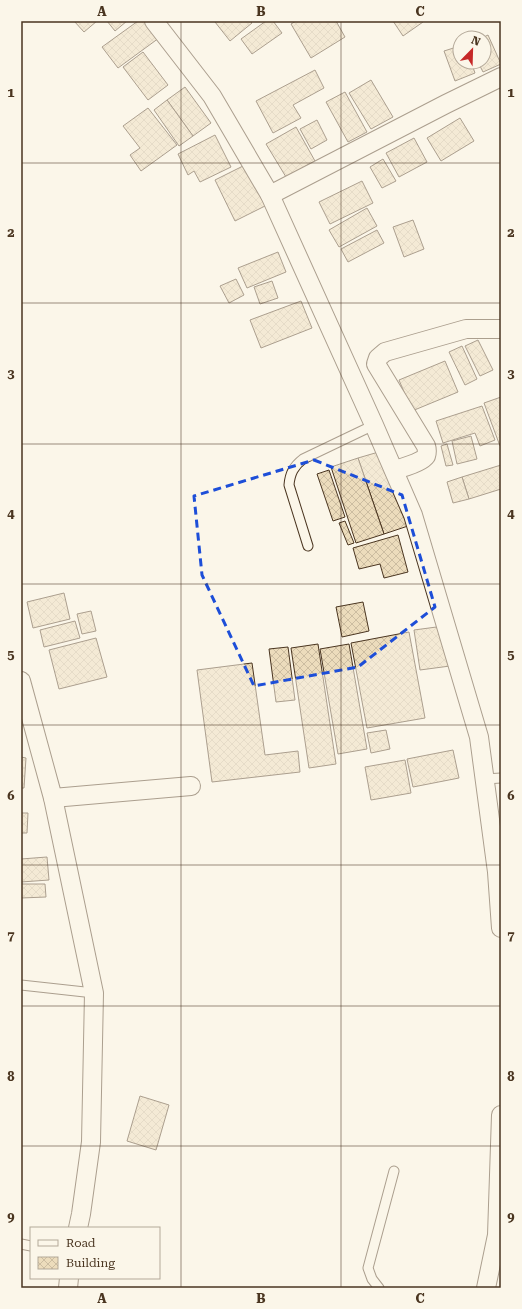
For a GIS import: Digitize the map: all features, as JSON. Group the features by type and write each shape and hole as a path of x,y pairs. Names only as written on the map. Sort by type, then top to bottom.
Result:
{"street":[{"path":"154,21 212,96 270,195 414,515 479,737 493,778 501,928"},
{"path":"270,195 439,108 501,78"},
{"path":"394,470 419,461 425,457 427,454 426,446 376,364 378,358 385,352 466,329 501,329"},
{"path":"21,681 53,798 94,993 91,1142 82,1214 78,1227"},
{"path":"53,798 191,786"},
{"path":"486,1288 499,1235 501,1115"}],"lane":[{"path":"308,546 289,485 290,476 295,466 303,459 374,425"},
{"path":"21,985 94,993"},
{"path":"379,1288 372,1279 368,1268 394,1171"}],"highlighted area":[{"path":"314,460 402,495 435,607 358,667 254,686 202,575 194,496"}],"building":[{"path":"74,21 97,21 84,32"},
{"path":"107,21 127,21 115,31"},
{"path":"138,21 146,21 159,38 118,68 102,47"},
{"path":"250,21 252,23 230,41 215,22"},
{"path":"266,21 273,21 282,33 252,54 241,39"},
{"path":"296,21 336,21 345,37 311,58 291,24"},
{"path":"393,21 423,21 423,22 403,36"},
{"path":"492,44 501,64 492,68"},
{"path":"452,48 452,70 474,70 475,73 455,81 444,51"},
{"path":"143,52 168,85 148,100 123,67"},
{"path":"315,70 324,88 293,105 301,118 273,133 256,101"},
{"path":"371,80 393,117 371,129 349,93"},
{"path":"185,87 211,123 193,136 167,100"},
{"path":"345,92 367,132 348,142 326,102"},
{"path":"167,100 193,136 179,146 154,110"},
{"path":"148,108 177,145 141,171 130,155 140,148 123,126"},
{"path":"460,118 474,141 441,161 427,138"},
{"path":"317,120 327,140 311,149 300,129"},
{"path":"296,127 315,161 286,177 266,144"},
{"path":"215,135 231,167 200,182 194,171 188,175 178,154"},
{"path":"414,138 427,162 399,177 386,153"},
{"path":"383,159 396,181 382,188 370,167"},
{"path":"247,164 267,205 235,221 215,180"},
{"path":"362,181 373,203 330,224 319,202"},
{"path":"367,208 377,226 339,247 329,230"},
{"path":"413,220 424,249 404,257 393,227"},
{"path":"377,230 384,243 348,262 341,249"},
{"path":"278,252 286,272 247,288 238,268"},
{"path":"236,279 244,295 229,303 220,286"},
{"path":"272,281 278,298 260,304 254,287"},
{"path":"301,301 312,328 261,348 250,320"},
{"path":"478,340 493,370 480,376 465,346"},
{"path":"462,346 477,379 465,385 449,352"},
{"path":"445,361 458,392 412,411 399,380"},
{"path":"501,397 501,446 500,446 484,403"},
{"path":"482,406 495,440 480,446 475,433 443,443 436,421"},
{"path":"471,436 477,459 457,464 452,441"},
{"path":"447,444 453,465 446,466 441,446"},
{"path":"382,451 408,526 384,534 358,458"},
{"path":"358,458 384,534 356,543 331,467"},
{"path":"501,465 501,489 469,499 462,477"},
{"path":"329,470 345,517 333,521 317,474"},
{"path":"462,477 469,499 453,503 447,482"},
{"path":"345,521 354,543 348,545 339,523"},
{"path":"398,535 408,572 384,578 380,564 359,569 353,548"},
{"path":"64,593 70,619 33,628 27,602"},
{"path":"363,602 369,631 342,637 336,607"},
{"path":"91,611 96,631 82,634 77,614"},
{"path":"75,621 80,638 44,647 40,630"},
{"path":"444,626 450,666 420,670 414,630"},
{"path":"409,632 425,718 367,728 351,643"},
{"path":"96,638 107,677 59,689 49,650"},
{"path":"318,644 336,764 309,768 291,648"},
{"path":"349,644 367,749 338,754 320,649"},
{"path":"288,647 295,700 276,702 269,649"},
{"path":"252,663 265,755 298,751 300,772 212,782 197,670"},
{"path":"386,730 390,749 371,753 367,733"},
{"path":"453,750 459,778 413,787 407,759"},
{"path":"21,757 26,758 24,788 21,788"},
{"path":"405,760 411,793 371,800 365,767"},
{"path":"21,813 28,813 27,833 21,833"},
{"path":"47,857 49,880 21,882 21,859"},
{"path":"21,884 45,884 46,897 21,898"},
{"path":"140,1096 169,1105 156,1150 127,1141"}]}
